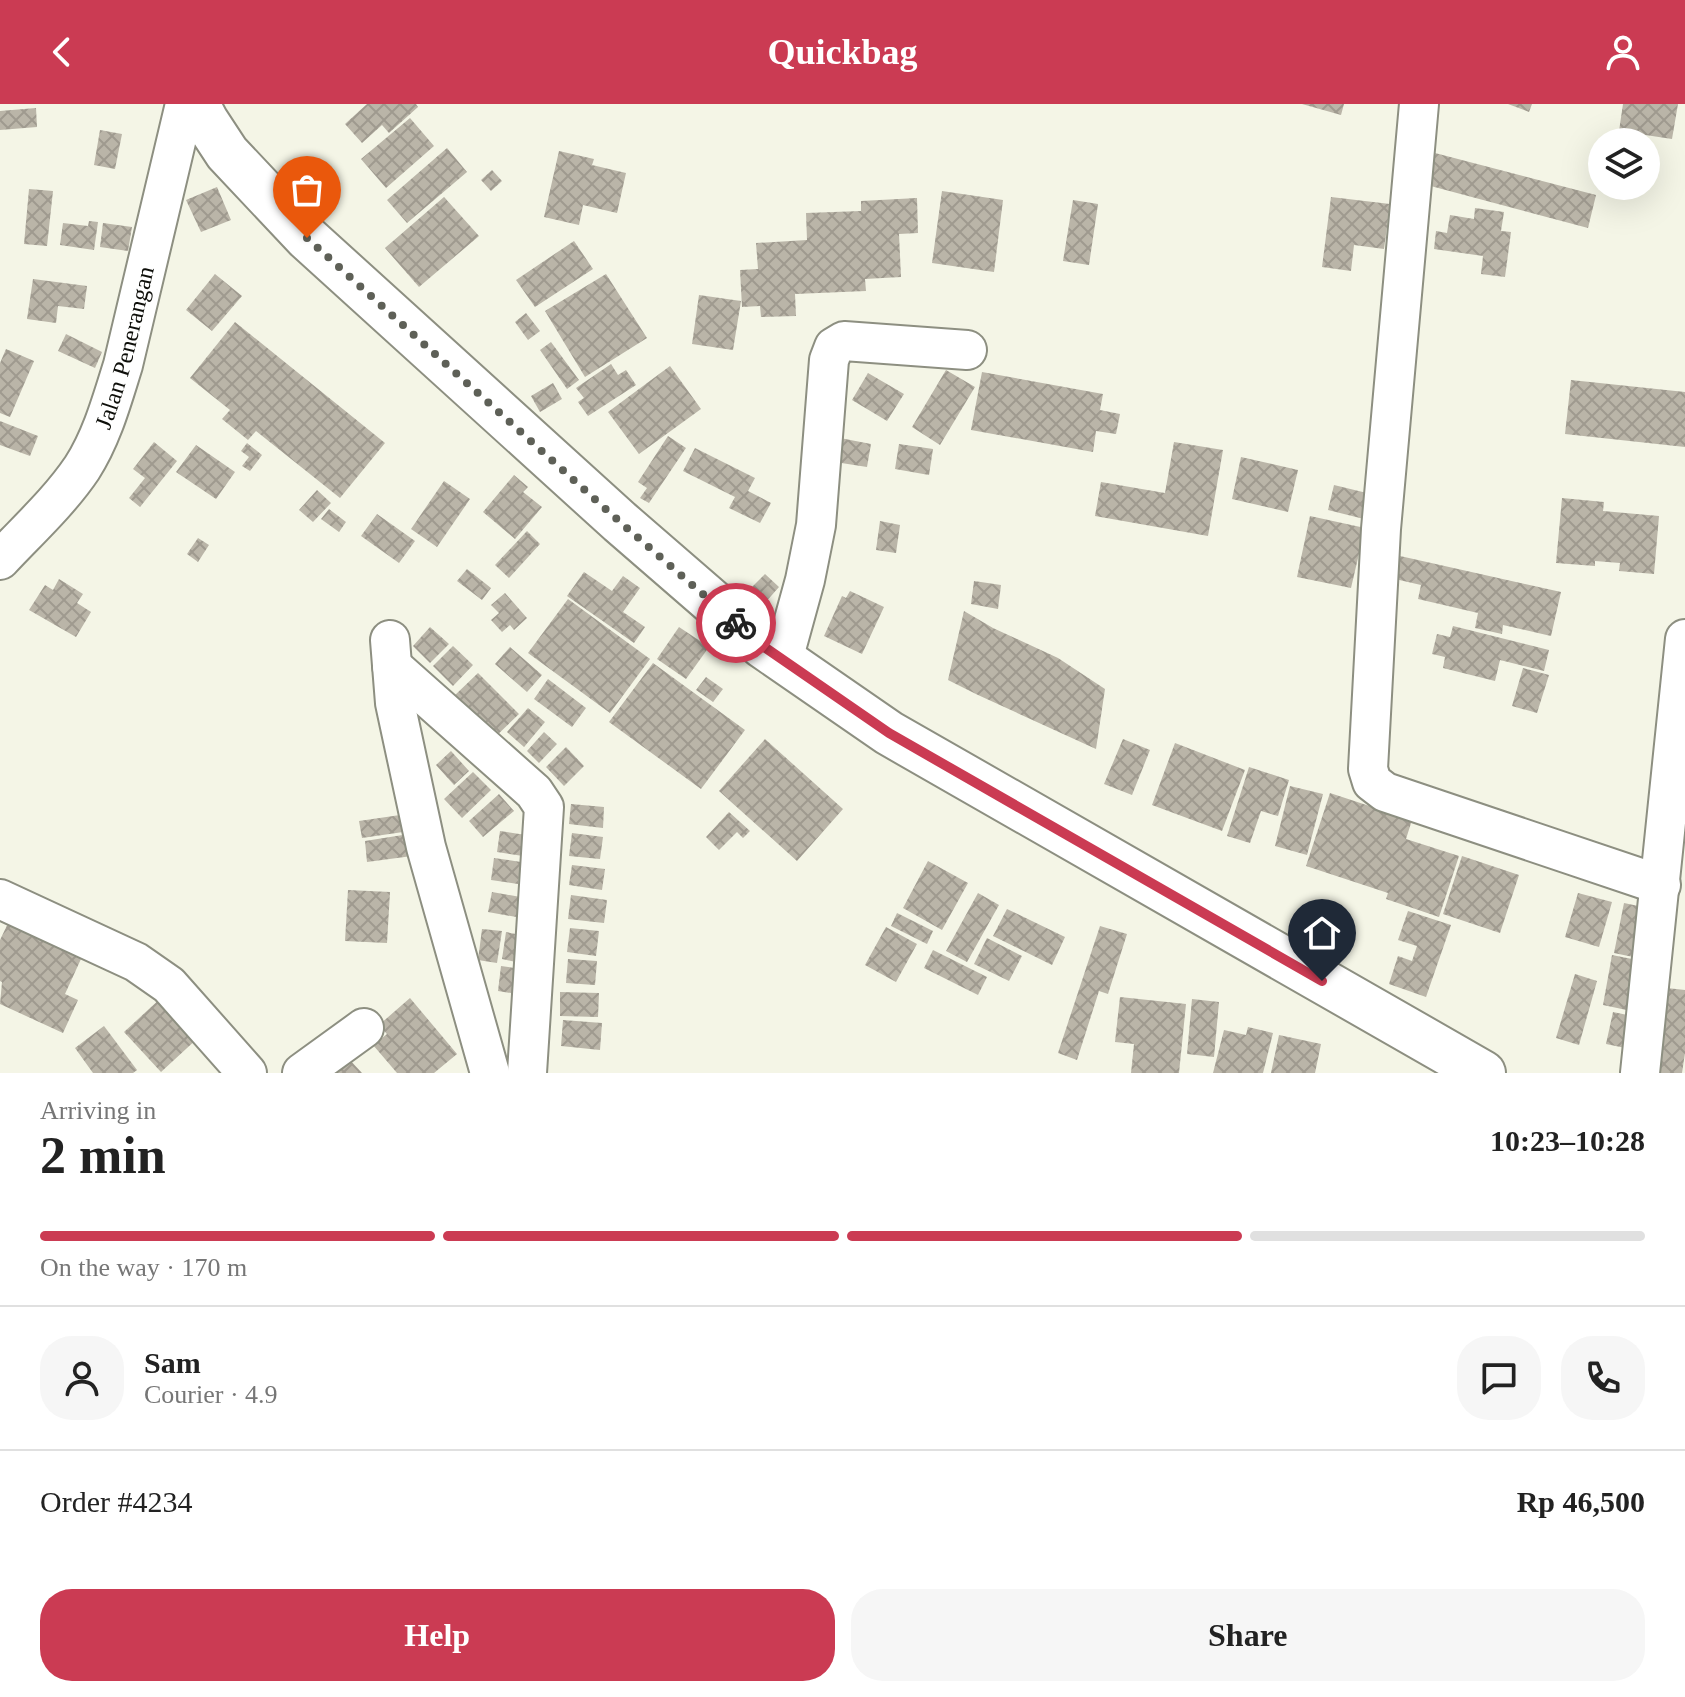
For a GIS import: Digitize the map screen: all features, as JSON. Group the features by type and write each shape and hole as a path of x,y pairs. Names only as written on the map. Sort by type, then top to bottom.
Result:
{"highway":[{"path":"197,104 227,153 307,238 620,522 763,646 889,733 1483,1073"}],"street":[{"name":"Jalan Penerangan","path":"0,560 61,496 83,466 111,407 185,104"},
{"path":"1419,104 1381,529 1368,769 1372,782 1385,792 1661,885"},
{"path":"783,660 816,525 830,353 844,341 967,350"},
{"path":"1640,1073 1685,639"},
{"path":"490,1073 426,847 395,703 391,653 534,792 544,807 527,1073"},
{"path":"0,899 136,962 169,985 247,1073"},
{"path":"302,1073 364,1028"}],"building":[{"path":"367,104 416,104 418,107 389,133 382,125 362,143 345,124"},
{"path":"1302,104 1344,104 1341,115"},
{"path":"1508,104 1532,104 1529,112"},
{"path":"1623,104 1678,104 1672,139 1660,137 1660,128 1619,128"},
{"path":"36,108 37,127 0,130 0,111"},
{"path":"410,118 434,146 386,188 361,159"},
{"path":"100,130 122,134 115,169 94,165"},
{"path":"447,148 467,172 407,223 387,200"},
{"path":"559,151 594,159 592,165 626,173 617,213 583,205 579,225 544,217"},
{"path":"1435,153 1588,193 1588,200 1595,200 1588,228 1427,185"},
{"path":"492,170 502,181 491,191 481,180"},
{"path":"217,187 231,220 201,232 186,200"},
{"path":"29,189 53,191 47,246 24,244"},
{"path":"942,191 1003,200 994,272 932,263"},
{"path":"444,197 479,236 419,287 385,248"},
{"path":"1331,197 1390,204 1384,249 1354,245 1351,271 1322,267"},
{"path":"917,198 918,233 899,234 901,277 865,279 866,291 795,294 796,316 761,317 760,306 742,307 740,270 758,269 756,243 807,240 806,213 861,211 861,201"},
{"path":"1073,200 1098,204 1089,265 1063,261"},
{"path":"1475,208 1504,212 1501,231 1511,232 1505,277 1481,274 1483,256 1434,249 1436,231 1447,233 1450,215 1474,219"},
{"path":"89,221 98,222 94,250 60,245 63,223 88,226"},
{"path":"103,223 132,227 128,251 100,247"},
{"path":"574,241 593,269 535,307 516,280"},
{"path":"215,274 242,296 212,331 186,310"},
{"path":"606,274 647,338 585,377 545,311"},
{"path":"33,279 87,286 84,309 58,306 56,323 27,319"},
{"path":"699,295 741,301 733,350 692,344"},
{"path":"526,313 540,331 528,340 515,322"},
{"path":"235,322 385,443 340,498 256,431 248,440 222,419 230,410 190,378"},
{"path":"66,334 102,352 95,368 58,351"},
{"path":"551,342 579,380 567,389 540,350"},
{"path":"6,349 34,361 10,417 0,413 0,363"},
{"path":"611,364 618,375 626,370 636,385 588,416 578,402 584,398 576,388"},
{"path":"670,366 701,409 639,454 608,412"},
{"path":"946,370 975,387 940,445 912,427"},
{"path":"982,372 1103,394 1100,410 1120,414 1116,434 1096,431 1093,452 971,430"},
{"path":"868,373 904,394 887,421 852,400"},
{"path":"1571,380 1685,392 1685,447 1565,434"},
{"path":"553,383 562,399 540,412 531,396"},
{"path":"0,421 38,436 30,456 0,445"},
{"path":"668,436 686,448 649,503 640,498 647,488 638,482"},
{"path":"840,438 871,444 867,467 835,462"},
{"path":"154,442 177,461 140,507 129,498 145,478 133,469"},
{"path":"1174,442 1223,450 1208,536 1095,516 1101,482 1165,493"},
{"path":"247,443 262,455 250,471 242,466 249,457 241,451"},
{"path":"899,444 933,449 929,475 895,469"},
{"path":"196,445 235,472 216,499 176,472"},
{"path":"695,448 755,478 748,491 771,503 760,523 729,508 735,497 683,471"},
{"path":"1241,457 1298,470 1288,512 1232,499"},
{"path":"514,475 528,487 523,492 542,507 515,539 483,512"},
{"path":"444,481 470,499 437,547 411,529"},
{"path":"1334,485 1375,495 1368,520 1328,510"},
{"path":"317,490 331,503 313,522 299,510"},
{"path":"1562,498 1604,502 1603,511 1659,516 1654,574 1619,571 1620,563 1595,561 1595,566 1556,563"},
{"path":"329,509 346,522 339,532 321,519"},
{"path":"377,514 415,541 399,563 361,536"},
{"path":"1310,516 1365,528 1351,588 1297,577"},
{"path":"880,521 900,525 896,553 876,550"},
{"path":"527,531 540,544 509,578 495,565"},
{"path":"198,538 209,545 198,562 187,554"},
{"path":"1400,556 1561,592 1551,636 1503,625 1502,634 1475,628 1478,613 1418,599 1421,585 1395,579"},
{"path":"467,569 491,588 482,600 457,581"},
{"path":"584,572 612,591 623,576 640,588 623,612 645,627 634,643 567,596"},
{"path":"765,574 779,587 761,607 746,593"},
{"path":"59,579 83,594 77,603 91,612 76,637 29,610 45,585 53,590"},
{"path":"974,581 1001,585 998,609 971,604"},
{"path":"850,591 884,607 862,654 824,636 842,596 846,598"},
{"path":"505,593 527,618 514,630 510,625 502,632 491,620 499,613 491,605"},
{"path":"568,599 650,659 610,713 528,653"},
{"path":"964,611 1058,658 1105,689 1096,749 948,680"},
{"path":"1453,626 1549,650 1544,671 1500,660 1495,681 1443,668 1445,657 1432,654 1437,634 1450,637"},
{"path":"430,627 449,644 430,663 413,646"},
{"path":"679,627 709,647 686,679 657,659"},
{"path":"453,646 473,665 453,686 433,666"},
{"path":"510,647 542,675 527,692 495,664"},
{"path":"653,663 745,730 701,789 609,722"},
{"path":"1523,668 1549,675 1537,713 1512,706"},
{"path":"478,673 519,714 494,738 453,697"},
{"path":"706,677 723,689 713,702 696,690"},
{"path":"548,679 586,708 572,727 534,699"},
{"path":"528,708 545,722 524,747 507,732"},
{"path":"544,732 557,744 539,763 527,751"},
{"path":"765,739 843,809 797,861 719,791"},
{"path":"1123,739 1150,750 1132,795 1104,784"},
{"path":"1175,743 1245,770 1222,831 1152,805"},
{"path":"566,747 584,766 564,786 546,767"},
{"path":"451,751 469,771 454,785 436,765"},
{"path":"1249,767 1289,780 1278,816 1261,811 1250,843 1227,836"},
{"path":"473,772 491,790 462,818 444,799"},
{"path":"1290,786 1323,794 1307,855 1275,846"},
{"path":"1330,793 1412,820 1406,839 1459,856 1439,917 1386,899 1388,893 1306,866"},
{"path":"499,794 514,811 483,837 469,821"},
{"path":"571,804 604,807 603,828 569,824"},
{"path":"729,812 750,831 743,838 737,832 719,850 706,837"},
{"path":"400,815 403,832 362,838 359,821"},
{"path":"500,831 526,835 523,856 497,852"},
{"path":"572,833 603,837 600,859 569,856"},
{"path":"409,834 412,856 367,862 365,841"},
{"path":"1462,856 1519,875 1500,933 1443,914"},
{"path":"494,858 521,862 518,884 491,880"},
{"path":"928,861 968,883 942,930 903,908"},
{"path":"572,865 605,869 602,890 569,885"},
{"path":"348,890 390,892 387,943 345,941"},
{"path":"492,892 526,898 522,918 488,912"},
{"path":"978,893 999,905 967,962 946,951"},
{"path":"1578,893 1612,902 1599,947 1565,937"},
{"path":"571,895 607,900 604,923 568,919"},
{"path":"1624,903 1648,908 1638,958 1614,953"},
{"path":"1007,909 1065,937 1052,965 993,936"},
{"path":"1408,911 1451,925 1426,997 1389,984 1398,956 1412,961 1417,946 1398,940"},
{"path":"897,913 933,931 927,944 891,926"},
{"path":"12,915 86,948 65,994 78,1000 63,1033 0,1004 0,940"},
{"path":"1100,926 1127,934 1108,994 1099,991 1077,1060 1058,1053"},
{"path":"886,927 917,944 896,982 865,965"},
{"path":"570,928 599,931 596,956 567,952"},
{"path":"482,929 502,931 497,963 478,960"},
{"path":"506,932 526,936 520,963 502,959"},
{"path":"987,938 1022,956 1009,981 974,964"},
{"path":"933,950 987,977 978,995 924,968"},
{"path":"1612,955 1647,962 1636,1012 1603,1005"},
{"path":"568,959 597,961 595,985 566,983"},
{"path":"501,966 521,969 517,994 498,991"},
{"path":"1575,974 1597,981 1579,1045 1556,1038"},
{"path":"1658,987 1685,990 1682,1073 1648,1073"},
{"path":"560,992 599,993 598,1017 560,1016"},
{"path":"162,997 199,1037 161,1072 124,1032"},
{"path":"1120,997 1186,1004 1179,1073 1131,1073 1134,1044 1115,1042"},
{"path":"410,998 457,1054 434,1073 397,1073 373,1045 387,1034 379,1025"},
{"path":"1192,999 1219,1002 1214,1057 1187,1054"},
{"path":"1613,1012 1642,1018 1635,1050 1606,1044"},
{"path":"563,1020 602,1023 600,1050 561,1046"},
{"path":"104,1026 137,1070 133,1073 93,1073 75,1048"},
{"path":"1248,1027 1273,1033 1263,1073 1213,1073 1224,1030 1246,1035"},
{"path":"1279,1035 1321,1044 1315,1073 1271,1073"},
{"path":"349,1059 362,1073 333,1073"}],"way so far":[{"path":"307,238 736,623"}],"route":[{"path":"736,623 763,646 889,733 1322,981"}]}
